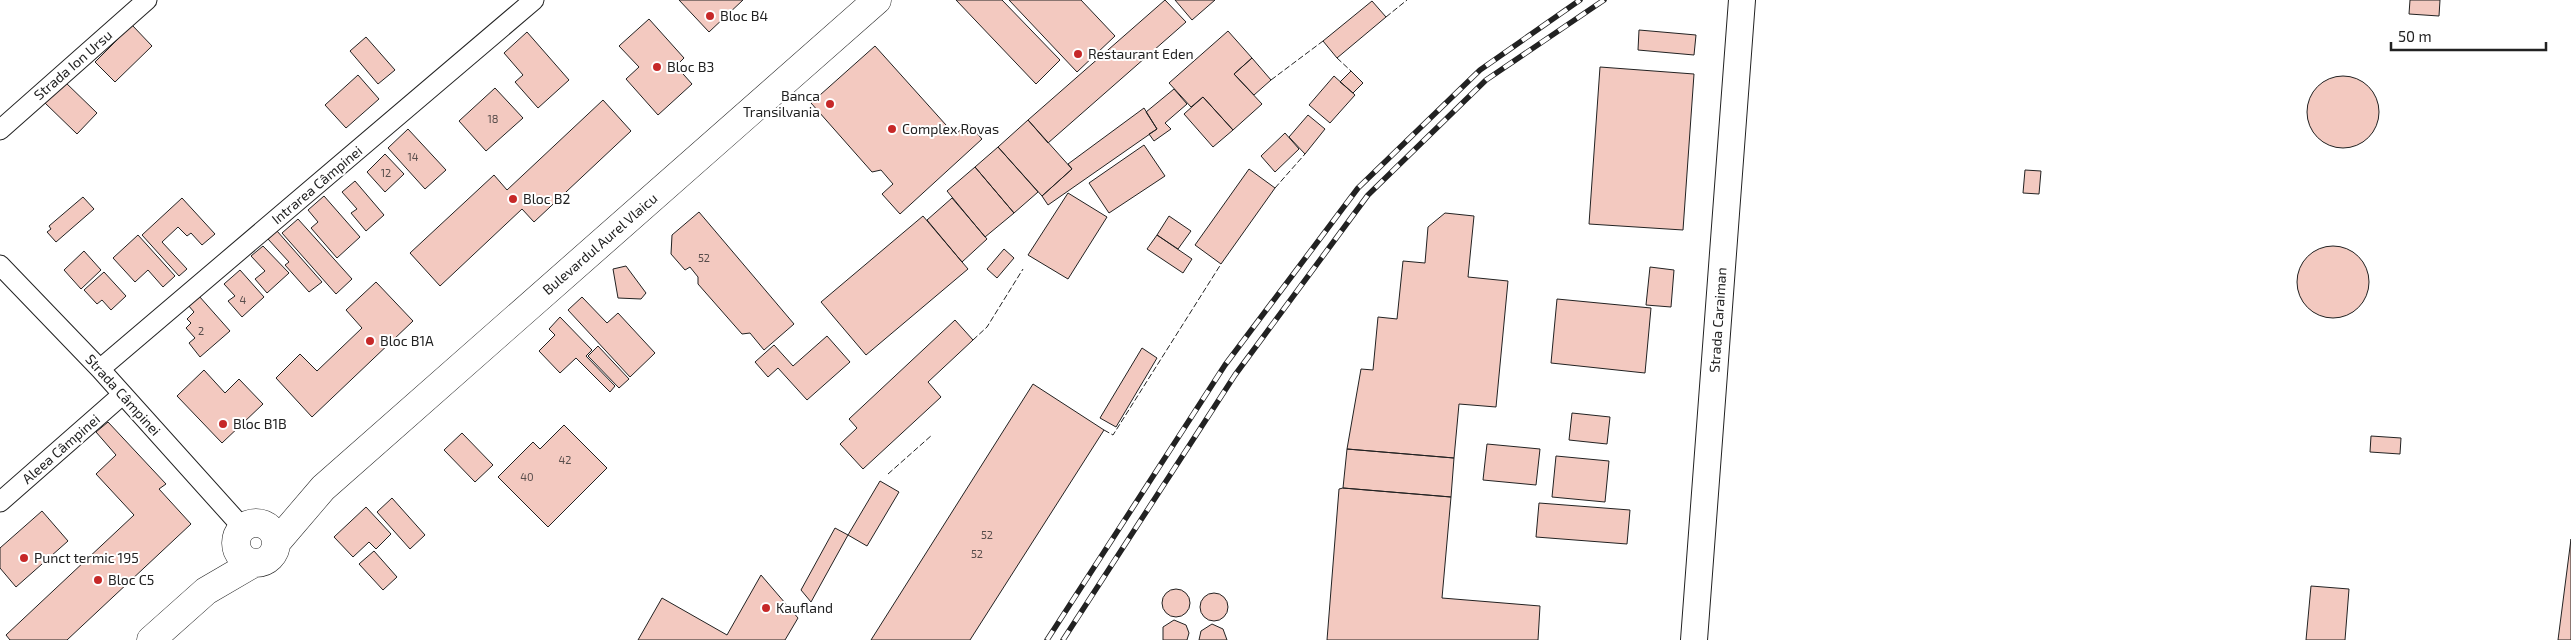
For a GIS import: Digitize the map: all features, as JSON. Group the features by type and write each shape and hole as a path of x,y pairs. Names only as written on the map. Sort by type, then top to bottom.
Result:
{"main road":[{"name":"Bulevardul Aurel Vlaicu","path":"151,640 206,591 254,541 323,488 877,0"}],"street":[{"name":"Strada Ion Ursu","path":"0,130 147,0"},
{"name":"Intrarea Câmpinei","path":"100,370 534,0"},
{"name":"Strada Caraiman","path":"1694,640 1742,0"},
{"name":"Strada Câmpinei","path":"0,266 100,370 254,541"},
{"name":"Aleea Câmpinei","path":"0,502 122,395"}],"building":[{"name":"Bloc B4","path":"679,0 743,0 709,32"},
{"path":"956,0 1002,0 1060,60 1036,84"},
{"name":"Restaurant Eden","path":"1009,0 1081,0 1115,36 1077,72"},
{"path":"1165,0 1186,22 1048,143 1028,120"},
{"path":"1175,0 1215,0 1192,20"},
{"path":"2410,0 2440,0 2439,16 2409,14"},
{"path":"1372,1 1386,17 1337,58 1323,41"},
{"name":"Bloc B3","path":"649,19 684,58 676,66 692,84 658,115 626,79 639,67 619,46"},
{"path":"132,25 152,46 115,82 95,62"},
{"path":"1639,30 1696,35 1694,55 1638,50"},
{"path":"1228,31 1252,58 1234,74 1262,104 1233,130 1203,97 1191,107 1169,83"},
{"path":"527,32 569,80 538,108 515,82 523,75 504,53"},
{"path":"366,37 395,70 378,84 350,51"},
{"name":"Complex Rovas","path":"875,46 955,135 968,123 982,139 900,214 882,194 893,184 881,170 872,172 811,103"},
{"path":"1252,58 1271,80 1254,95 1234,74"},
{"path":"1600,67 1694,74 1683,230 1589,224"},
{"path":"1351,71 1363,83 1353,93 1340,82"},
{"path":"358,75 379,99 346,128 325,105"},
{"path":"1334,76 1355,95 1330,123 1309,105"},
{"path":"2343,76 2357,79 2369,86 2376,98 2379,112 2376,126 2369,138 2357,145 2343,148 2329,145 2317,138 2310,126 2307,112 2310,98 2317,86 2329,79"},
{"path":"64,81 97,113 77,134 44,102"},
{"path":"495,88 523,118 486,151 459,121"},
{"path":"1174,89 1187,104 1165,123 1171,129 1154,141 1149,134 1157,129 1146,112"},
{"path":"1203,97 1233,130 1213,147 1184,114"},
{"name":"Bloc B2","path":"603,100 631,131 534,222 522,209 440,286 410,253 494,175 507,190"},
{"path":"1144,108 1157,129 1048,205 1042,196 1072,169 1068,164"},
{"path":"1308,115 1325,129 1305,154 1289,137"},
{"path":"1028,120 1072,169 1042,196 998,147"},
{"path":"408,129 446,170 425,189 388,148"},
{"path":"1285,133 1299,149 1275,172 1261,156"},
{"path":"1144,145 1165,176 1109,213 1089,183"},
{"path":"998,147 1038,192 1014,213 975,167"},
{"path":"385,154 404,174 385,192 367,172"},
{"path":"975,167 1014,213 985,237 947,191"},
{"path":"1249,169 1275,188 1221,264 1195,245"},
{"path":"2025,170 2041,171 2039,194 2023,193"},
{"path":"355,181 384,215 366,231 351,213 357,209 342,192"},
{"path":"1068,193 1107,217 1068,279 1028,255"},
{"path":"324,196 360,237 337,258 311,228 318,222 308,210"},
{"path":"83,197 94,209 56,242 47,232 51,229 49,226"},
{"path":"182,198 215,234 202,245 191,233 187,236 178,227 162,242 187,269 179,276 142,235"},
{"path":"952,198 987,239 962,262 927,220"},
{"path":"699,212 794,324 764,350 750,333 742,334 698,284 698,277 690,267 685,270 671,254 672,235"},
{"path":"1445,213 1474,216 1468,277 1508,281 1496,407 1459,404 1454,458 1347,449 1361,369 1373,370 1378,317 1397,319 1403,261 1425,263 1428,227"},
{"path":"923,216 968,269 866,355 821,302"},
{"path":"1169,216 1191,231 1178,249 1157,235"},
{"path":"298,219 352,279 336,294 282,233"},
{"path":"277,231 322,282 309,292 285,265 289,262 268,239"},
{"path":"138,235 175,276 163,287 148,270 135,282 113,258"},
{"path":"1157,235 1192,259 1183,273 1147,249"},
{"path":"263,246 289,273 267,293 255,279 265,271 251,256"},
{"path":"2326,246 2340,246 2359,256 2369,275 2369,289 2359,308 2340,318 2326,318 2307,308 2297,289 2297,275 2307,256"},
{"path":"1004,249 1014,258 997,278 987,269"},
{"path":"84,251 101,270 81,289 64,270"},
{"path":"626,266 646,293 641,299 618,298 613,269"},
{"path":"1650,267 1674,270 1671,307 1646,305"},
{"path":"240,270 264,297 242,317 228,301 235,296 224,284"},
{"path":"104,272 126,296 111,310 102,300 97,304 84,290"},
{"name":"Bloc B1A","path":"376,282 413,321 312,417 276,378 300,354 317,371 362,328 346,310"},
{"path":"199,296 230,331 200,357 189,343 195,338 186,328 191,323 187,319 194,312 188,305"},
{"path":"582,297 607,323 618,313 655,353 630,377 568,310"},
{"path":"1557,299 1651,308 1645,373 1551,363"},
{"path":"560,317 592,350 586,356 615,386 610,392 576,358 560,373 539,351 555,335 549,329"},
{"path":"955,320 973,340 928,382 941,397 863,469 840,444 857,428 849,419"},
{"path":"827,336 850,362 807,400 778,368 768,377 755,362 774,345 793,366"},
{"path":"598,346 629,379 619,388 588,356"},
{"path":"1142,348 1157,358 1116,427 1100,418"},
{"name":"Bloc B1B","path":"204,370 225,393 239,379 263,404 222,443 177,396"},
{"path":"1033,384 1104,430 970,640 871,640"},
{"path":"1572,413 1610,417 1607,444 1569,440"},
{"name":"Bloc C5","path":"108,422 166,484 159,489 191,524 67,640 10,640 6,635 134,515 96,474 116,455 96,432"},
{"path":"564,425 607,468 548,527 498,477 533,442 540,449"},
{"path":"462,433 493,465 475,482 444,450"},
{"path":"2371,436 2401,438 2400,454 2370,452"},
{"path":"1487,444 1540,449 1536,485 1483,480"},
{"path":"1347,449 1454,458 1451,497 1343,488"},
{"path":"1556,456 1609,461 1605,502 1552,497"},
{"path":"880,481 899,492 867,546 848,535"},
{"path":"1339,489 1451,497 1442,598 1540,606 1538,640 1327,640"},
{"path":"392,498 425,535 410,549 377,512"},
{"path":"1539,503 1630,510 1627,544 1536,537"},
{"path":"366,507 391,534 376,549 369,542 353,557 334,537"},
{"name":"Punct termic 195","path":"42,511 68,541 16,587 0,568 0,548"},
{"path":"835,528 848,535 811,602 801,590"},
{"path":"2571,539 2571,640 2558,640"},
{"path":"374,551 397,577 383,590 359,564"},
{"name":"Kaufland","path":"761,575 798,618 785,640 638,640 662,598 727,635"},
{"path":"2311,586 2349,589 2345,640 2306,640"},
{"path":"1176,589 1186,593 1190,603 1186,613 1176,617 1166,613 1162,603 1166,593"},
{"path":"1214,593 1224,597 1228,607 1224,617 1214,621 1204,617 1200,607 1204,597"},
{"path":"1174,620 1186,625 1189,633 1187,640 1163,640 1163,627"},
{"path":"1212,624 1223,629 1227,640 1199,640 1201,631"}],"railway":[{"path":"1047,640 1225,365 1358,188 1480,70 1580,0"},
{"path":"1063,640 1235,375 1368,195 1486,80 1604,0"}],"fence":[{"path":"1386,17 1407,0"},
{"path":"1271,80 1323,41"},
{"path":"1337,58 1351,71"},
{"path":"1275,188 1305,154"},
{"path":"1104,430 1113,435 1221,264"},
{"path":"973,340 987,327 1023,269"},
{"path":"888,474 932,435"}],"place":[{"name":"Bloc B4","path":"710,16"},
{"name":"Restaurant Eden","path":"1078,54"},
{"name":"Bloc B3","path":"657,67"},
{"name":"Banca Transilvania","path":"830,104"},
{"name":"Complex Rovas","path":"892,129"},
{"name":"Bloc B2","path":"513,199"},
{"name":"Bloc B1A","path":"370,341"},
{"name":"Bloc B1B","path":"223,424"},
{"name":"Punct termic 195","path":"24,558"},
{"name":"Bloc C5","path":"98,580"},
{"name":"Kaufland","path":"766,608"}]}
